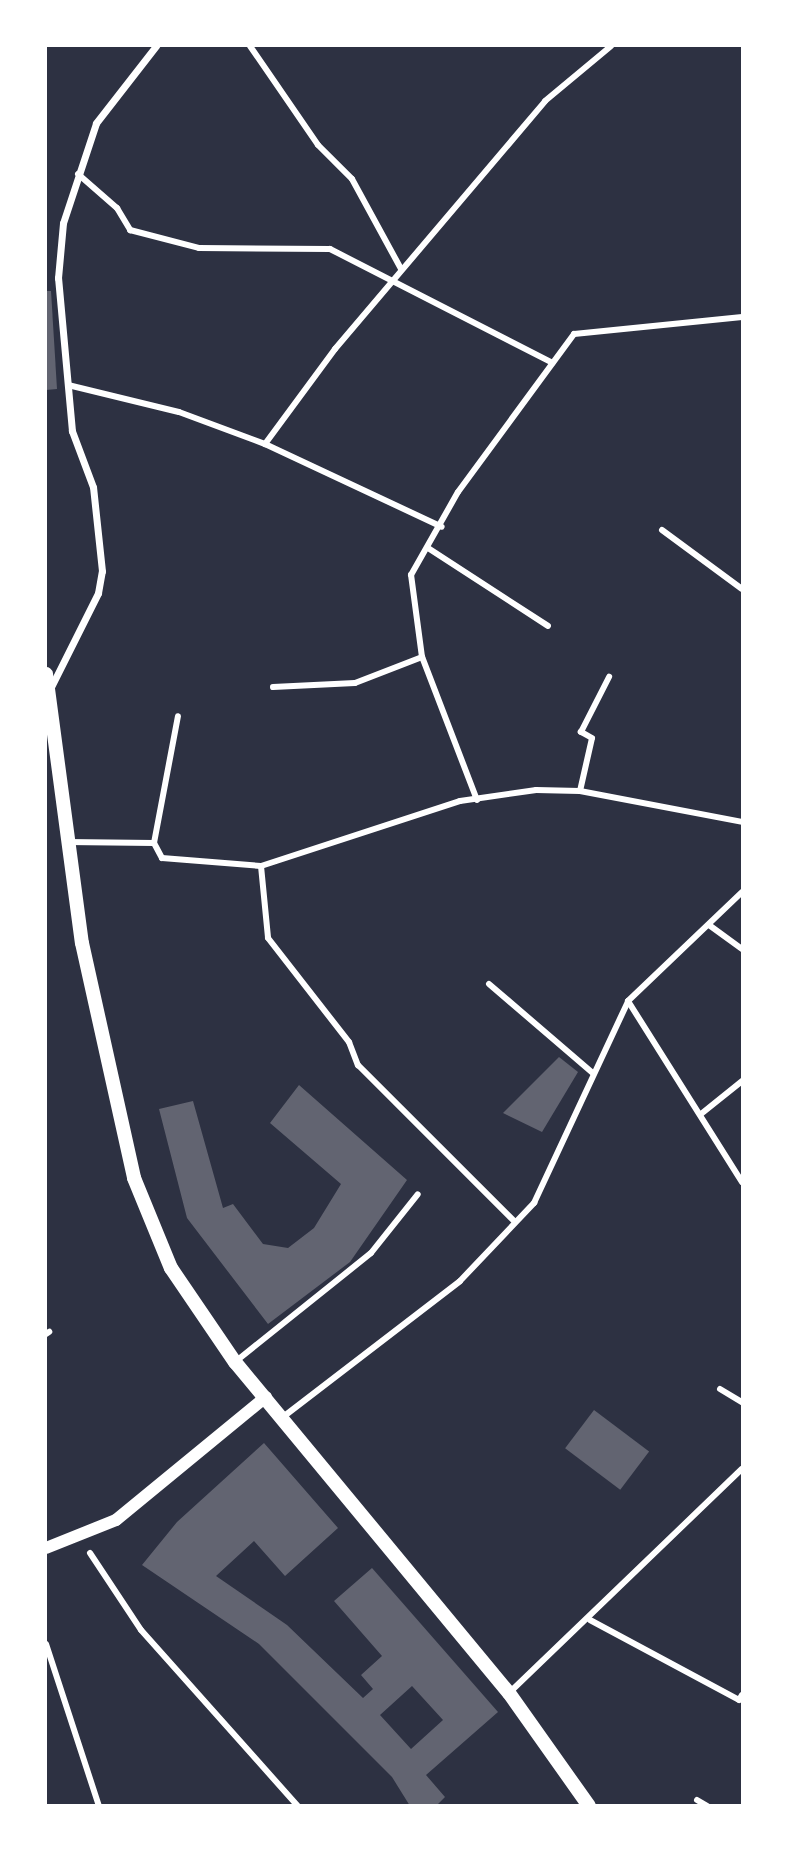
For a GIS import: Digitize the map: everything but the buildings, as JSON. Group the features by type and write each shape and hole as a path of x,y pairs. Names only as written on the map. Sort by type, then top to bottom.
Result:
{"main road":[{"path":"46,674 82,943 134,1178 171,1268 235,1362 267,1397 509,1693 589,1805"}],"street":[{"path":"50,690 97,593 102,571 93,487 75,447 68,385 58,278 63,223 96,123 156,46"},
{"path":"250,46 318,145 352,179 401,269"},
{"path":"265,444 401,269 545,101 611,46"},
{"path":"78,174 117,208 130,230 199,248 330,249 391,284 553,363"},
{"path":"477,800 422,657 411,575 442,527 458,492 574,334 743,317"},
{"path":"68,385 179,412 265,444 442,527"},
{"path":"662,530 743,589"},
{"path":"428,548 548,626"},
{"path":"274,687 355,683 422,657"},
{"path":"580,791 592,738 582,732 609,677"},
{"path":"178,716 154,843 162,858 261,866 477,800 536,790 580,791 743,822"},
{"path":"67,842 154,843"},
{"path":"261,866 268,938 349,1042 358,1065 516,1222"},
{"path":"283,1418 460,1280 534,1203 628,1002 743,892"},
{"path":"709,925 743,949"},
{"path":"489,984 593,1073"},
{"path":"628,1002 743,1182"},
{"path":"701,1114 743,1081"},
{"path":"235,1362 372,1253 418,1194"},
{"path":"720,1389 743,1402"},
{"path":"46,1550 116,1520 267,1397"},
{"path":"509,1693 590,1619 743,1469"},
{"path":"90,1553 141,1630 298,1805"},
{"path":"590,1619 738,1700 743,1695"},
{"path":"46,1644 99,1805"},
{"path":"696,1800 707,1805"}]}
